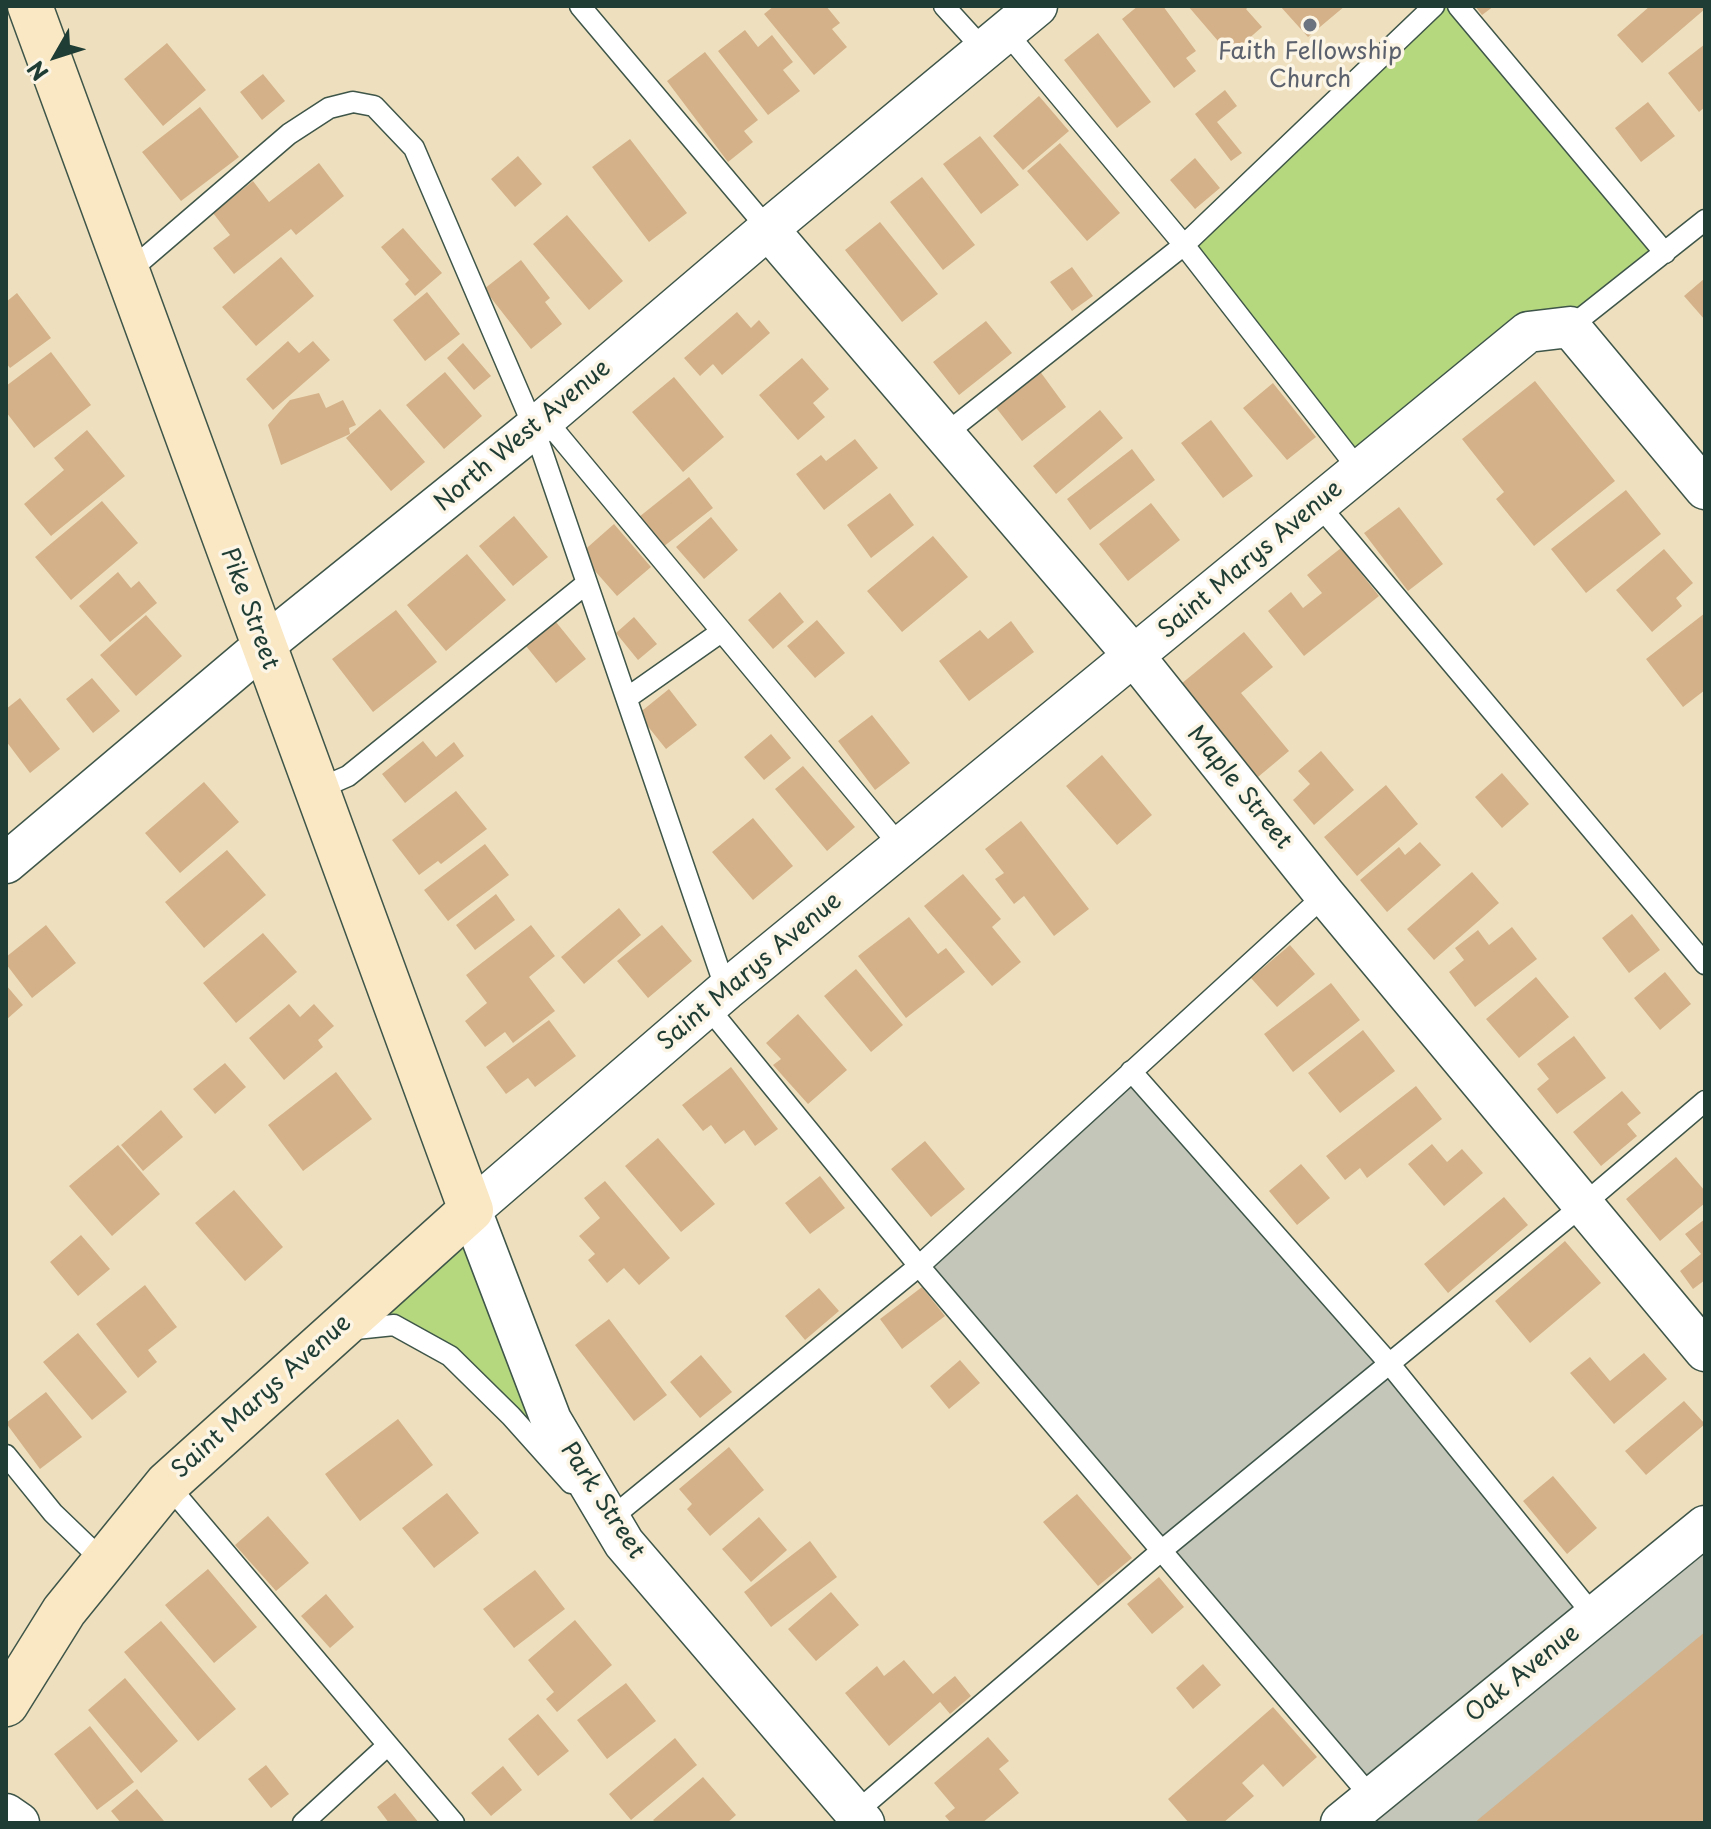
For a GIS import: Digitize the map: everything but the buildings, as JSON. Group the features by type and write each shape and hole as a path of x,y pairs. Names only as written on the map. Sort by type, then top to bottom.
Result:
{"main road":[{"name":"Pike Street","path":"30,6 262,647 471,1210"},
{"name":"Saint Marys Avenue","path":"6,1704 64,1611 167,1484 471,1210"}],"street":[{"name":"North West Avenue","path":"6,863 262,647 540,424 768,229 1037,6"},
{"name":"Maple Street","path":"768,229 1134,656 1325,895 1705,1351"},
{"name":"Saint Marys Avenue","path":"471,1210 717,998 1528,332 1570,327"},
{"path":"1570,327 1705,489"},
{"name":"Park Street","path":"471,1210 551,1420 617,1531 859,1818"},
{"name":"Oak Avenue","path":"1341,1823 1705,1526"},
{"path":"6,1814 19,1823"}],"lane":[{"path":"580,6 768,229"},
{"path":"944,6 995,41 1184,245 1359,470"},
{"path":"944,435 1184,245 1434,6"},
{"path":"1458,6 1665,253"},
{"path":"126,274 289,134 329,108 353,102 374,106 414,148 540,424 717,998 919,1266 1372,1798"},
{"path":"1570,327 1705,220"},
{"path":"540,424 721,632 901,847"},
{"path":"1318,504 1705,964"},
{"path":"316,790 348,776 587,583"},
{"path":"627,698 721,632"},
{"path":"334,1331 394,1325 450,1356 511,1416 617,1531 919,1266 1325,895"},
{"path":"1131,1071 1388,1362 1594,1616"},
{"path":"859,1818 1161,1551 1705,1101"},
{"path":"6,1455 53,1513 104,1562"},
{"path":"167,1484 454,1823"},
{"path":"303,1823 388,1745"}],"shaded area":[{"path":"1131,1071 1594,1616 1705,1526 1705,1823 1341,1823 1371,1799 919,1266"}],"green space":[{"path":"1434,6 1458,6 1665,253 1359,470 1184,245"},
{"path":"471,1210 624,1543 511,1416 394,1325 334,1331"}],"place":[{"name":"Faith Fellowship Church","path":"1310,25"}]}
